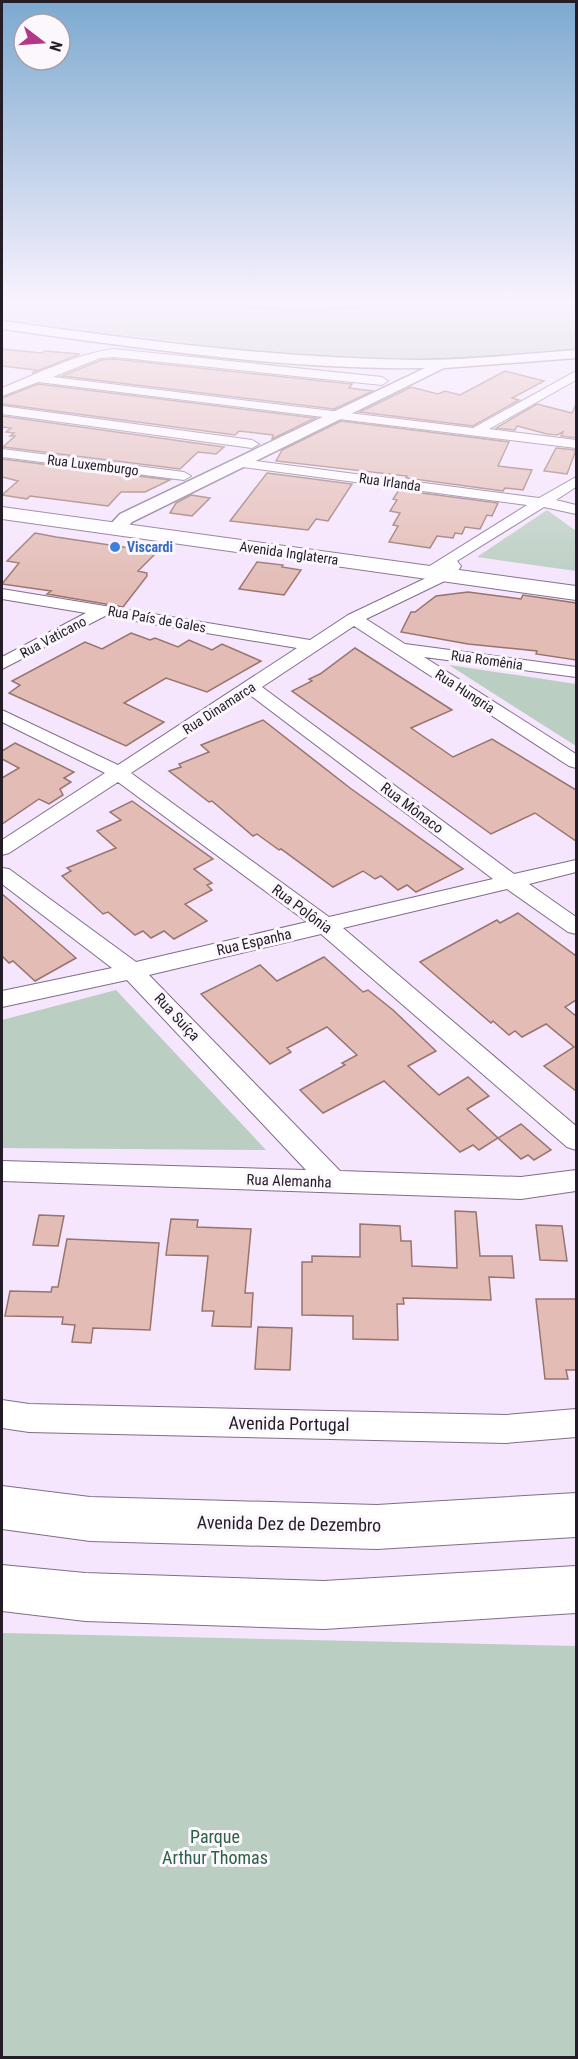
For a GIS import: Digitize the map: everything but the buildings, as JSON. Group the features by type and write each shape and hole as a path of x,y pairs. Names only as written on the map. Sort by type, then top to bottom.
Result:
{"main road":[{"name":"Avenida Inglaterra","path":"2,501 110,522"},
{"name":"Avenida Inglaterra","path":"2,513 110,522 445,568 576,593"},
{"name":"Avenida Inglaterra","path":"445,568 576,579"},
{"name":"Avenida Dez de Dezembro","path":"2,1508 90,1519 377,1527 576,1515"},
{"path":"2,1588 85,1597 324,1605 576,1590"}],"street":[{"path":"233,401 473,433 576,444"},
{"path":"110,522 184,476 340,401"},
{"path":"110,522 240,463 367,401"},
{"path":"473,433 530,401"},
{"path":"2,410 252,444"},
{"name":"Rua Luxemburgo","path":"2,453 184,476"},
{"name":"Rua Irlanda","path":"240,463 540,502 576,510"},
{"name":"Rua Dinamarca","path":"2,849 354,619 445,568 540,502 576,481"},
{"name":"Rua País de Gales","path":"2,594 313,646"},
{"name":"Rua Vaticano","path":"2,664 104,610"},
{"name":"Rua Hungria","path":"354,619 576,762"},
{"name":"Rua Romênia","path":"398,647 576,672"},
{"path":"431,669 447,659 461,656"},
{"name":"Rua Mônaco","path":"250,687 510,881 576,927"},
{"name":"Rua Polônia","path":"2,715 119,773 325,925 576,1140"},
{"name":"Rua Espanha","path":"2,999 132,971 576,866"},
{"name":"Rua Suíça","path":"2,873 132,971 333,1182"},
{"name":"Rua Alemanha","path":"2,1171 522,1188 576,1181"},
{"name":"Avenida Portugal","path":"2,1414 29,1418 506,1429 576,1423"}],"green space":[{"path":"547,510 576,531 576,571 477,557"},
{"path":"449,665 576,684 576,746"},
{"path":"116,990 266,1150 2,1148 2,1020"},
{"name":"Parque Arthur Thomas","path":"2,1633 576,1646 576,2057 2,2057"}],"place":[{"name":"Viscardi","path":"115,547"}]}
